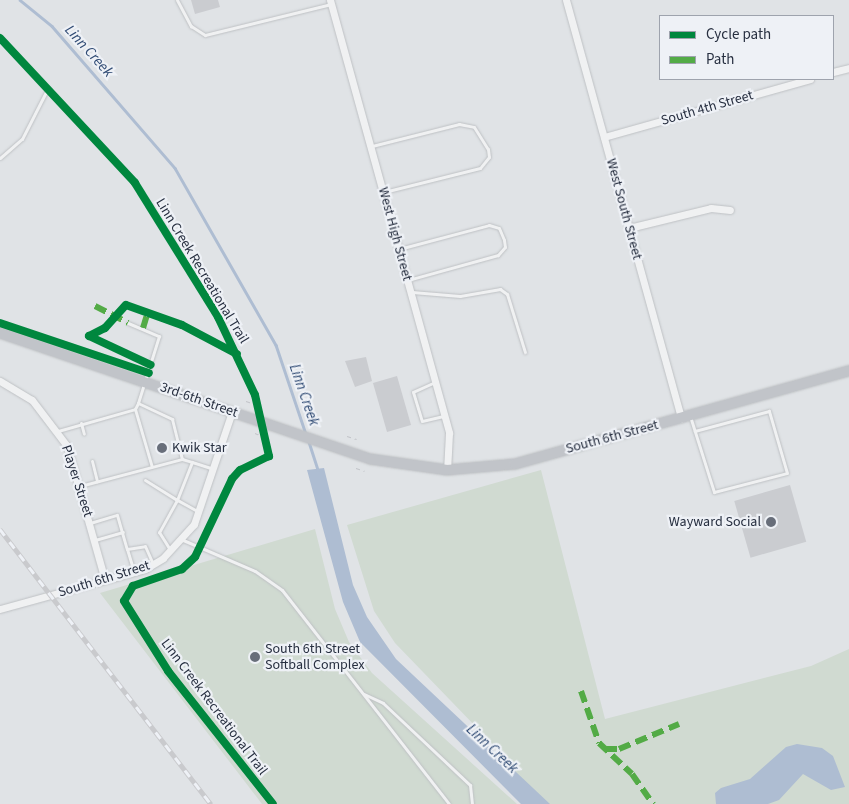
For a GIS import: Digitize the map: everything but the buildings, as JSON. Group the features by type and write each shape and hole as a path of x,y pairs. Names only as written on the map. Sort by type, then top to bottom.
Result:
{"main road":[{"name":"3rd-6th Street","path":"0,332 232,412 257,412 370,459"},
{"name":"South 6th Street","path":"370,459 447,470 515,464 849,371"}],"street":[{"name":"West South Street","path":"566,0 629,228 686,417"},
{"name":"West High Street","path":"331,2 449,433 447,470"},
{"path":"834,72 849,68"},
{"name":"South 4th Street","path":"604,137 806,80"},
{"path":"629,228 711,208 730,210"},
{"name":"Player Street","path":"0,381 32,400 58,431 80,486 105,580"},
{"name":"South 6th Street","path":"0,609 134,572 153,564 171,551 183,540 200,512 232,412"}],"lane":[{"path":"177,0 190,26 205,35 331,2"},
{"path":"0,158 22,139 48,88"},
{"path":"371,146 459,124 474,127 488,149 486,164 480,168 383,192"},
{"path":"399,250 489,225 500,228 504,240 505,247 498,255 408,280"},
{"path":"411,292 460,296 500,289 508,294 525,352"},
{"path":"128,323 159,336 146,382 135,409 152,467"},
{"path":"435,382 414,389 418,410 422,421 444,416"},
{"path":"138,403 172,419 182,458"},
{"path":"58,431 135,409"},
{"path":"686,417 695,431 714,492 787,473 769,411 695,431"},
{"path":"82,423 84,434"},
{"path":"80,486 182,458 214,469"},
{"path":"92,461 98,481"},
{"path":"171,551 159,532 177,500 192,462"},
{"path":"145,480 200,512"},
{"path":"90,523 117,515 134,572"},
{"path":"95,540 123,532"},
{"path":"183,540 255,571 282,590 449,804"},
{"path":"128,549 145,546 153,564"},
{"path":"363,694 384,703 470,785 472,804"}],"path":[{"path":"254,395 257,412"},
{"path":"246,401 257,412"},
{"path":"264,429 268,450"},
{"path":"255,433 266,438"},
{"path":"347,436 357,438"},
{"path":"356,468 365,471"}],"shaded area":[{"path":"541,470 605,719 811,666 849,649 849,804 536,804 506,758 395,643 374,611 347,525"},
{"name":"South 6th Street Softball Complex","path":"315,529 335,609 349,642 372,673 517,804 262,804 100,593"}],"water":[{"path":"324,468 353,585 367,617 396,659 550,804 521,804 360,642 343,602 307,470"},
{"path":"797,744 822,748 833,756 845,787 831,790 803,774 779,800 768,804 716,804 715,793 721,788 750,779 786,747"}],"waterway":[{"name":"Linn Creek","path":"20,0 52,26 175,168 276,345 306,434"},
{"name":"Linn Creek","path":"309,442 318,470"}],"railway":[{"path":"0,529 211,804"}],"marked path":[{"path":"95,306 128,323"},
{"path":"143,328 148,312"},
{"path":"581,691 599,743 632,774 653,804"},
{"path":"605,749 619,749 679,724"}],"cycle path":[{"name":"Linn Creek Recreational Trail","path":"0,38 135,183 218,317 255,395 269,456 240,470 232,479 195,557 182,569 133,586 124,601 168,671 273,804"},
{"name":"Linn Creek Recreational Trail","path":"89,336 105,328 126,305 182,325 237,354"},
{"path":"0,323 149,373"},
{"path":"89,336 151,365"}],"place":[{"name":"Kwik Star","path":"162,448"},
{"name":"Wayward Social","path":"771,522"},
{"name":"South 6th Street Softball Complex","path":"255,657"}]}
